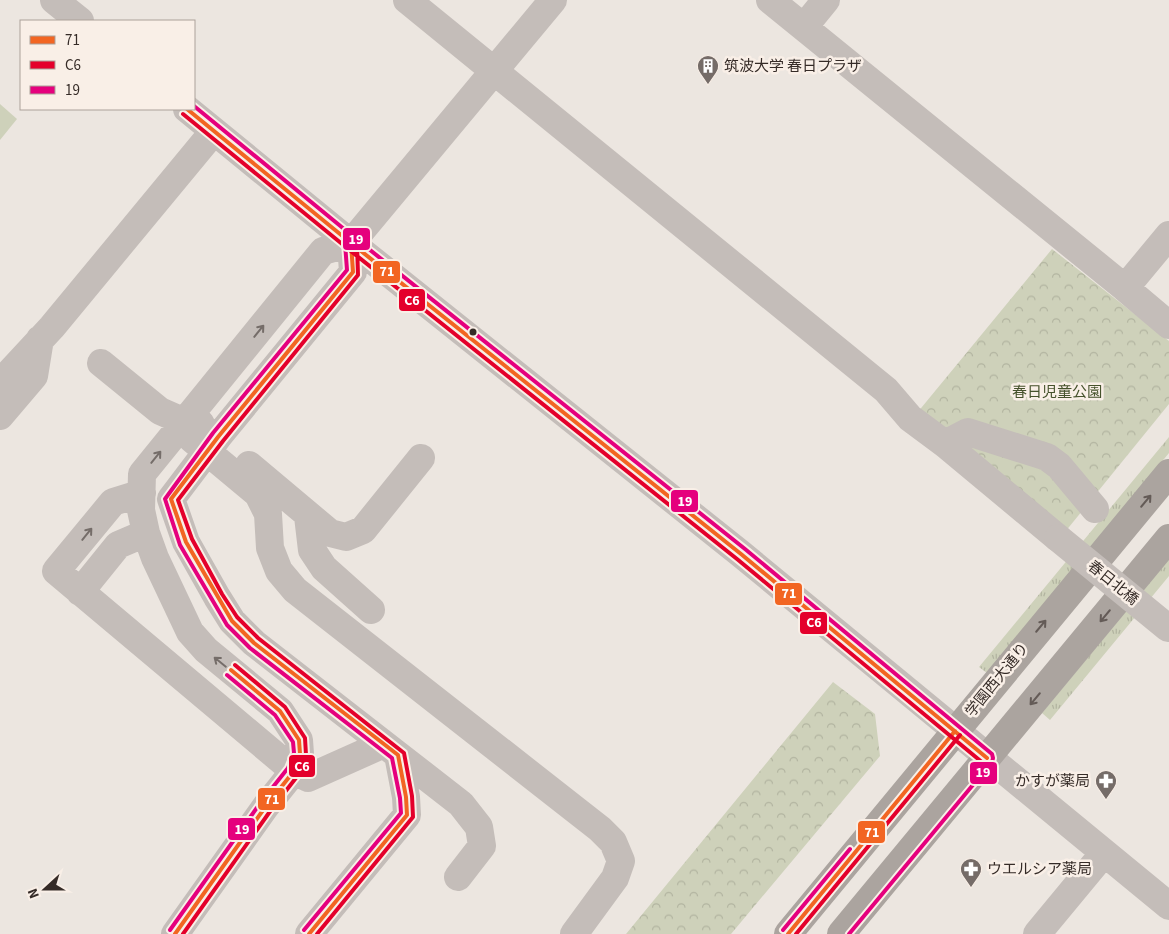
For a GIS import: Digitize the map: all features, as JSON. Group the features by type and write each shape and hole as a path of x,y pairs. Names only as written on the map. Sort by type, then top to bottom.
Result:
{"highway":[{"name":"学園西大通り","path":"788,934 991,686 1169,473"},
{"path":"841,934 1169,538"}],"street":[{"path":"54,0 79,20"},
{"name":"春日北橋","path":"408,0 886,390 910,418 945,444 1169,628"},
{"path":"770,0 1169,325"},
{"path":"804,27 826,0"},
{"path":"175,934 266,806 294,771 300,754 299,740 280,711 206,650 190,632 154,558 143,512 142,474 324,251 351,243 496,71 542,4"},
{"path":"188,110 351,243 740,554 1169,906"},
{"path":"0,383 40,339 214,131"},
{"path":"1125,288 1169,235"},
{"path":"80,592 143,512 170,499 212,444 353,272 351,243"},
{"path":"0,416 34,376 40,339"},
{"path":"101,363 160,411 185,422 190,438 212,444 330,533 346,537 363,530 421,458"},
{"path":"945,444 968,432 1048,457 1059,466 1095,509"},
{"path":"212,444 258,494 268,514 270,548 279,571 295,590 600,829 613,842 621,861 615,878 574,934"},
{"path":"170,499 186,542 232,621 254,643 461,804 480,827 482,846 458,877"},
{"path":"143,512 113,502 56,571 294,771 308,778 391,750"},
{"path":"308,516 312,550 324,568 371,610"},
{"path":"309,934 407,814 406,797 391,750"},
{"path":"1036,934 1104,852"}],"green space":[{"path":"0,104 17,119 0,140"},
{"name":"春日児童公園","path":"1052,249 1169,341 1169,404 1065,532 917,413"},
{"path":"1169,437 1169,453 987,673 979,667"},
{"path":"1169,559 1169,576 1050,720 1042,713"},
{"path":"833,682 875,714 880,756 731,934 626,934"}],"transit line":[{"name":"19","path":"195,107 355,238 745,549 992,754 992,762 849,934"},
{"name":"71","path":"188,110 351,243 741,554 987,758"},
{"name":"C6","path":"183,114 347,248 737,559 983,763"},
{"name":"19","path":"304,930 401,813 392,758 250,648 227,625 180,545 165,499 213,433 347,270 345,243"},
{"name":"71","path":"309,934 407,815 406,797 398,755 254,643 232,621 186,542 171,499 218,437 353,272 351,243"},
{"name":"C6","path":"317,934 413,817 412,796 404,753 258,638 237,617 192,539 178,500 223,441 358,275 357,243"},
{"name":"C6","path":"183,934 271,810 299,774 306,755 305,738 285,707 235,665"},
{"name":"71","path":"175,934 266,806 294,771 300,754 299,740 280,711 231,670"},
{"name":"19","path":"170,930 261,802 288,768 294,753 293,742 275,715 227,675"},
{"name":"71","path":"788,934 955,731"},
{"name":"C6","path":"796,934 960,735"},
{"name":"19","path":"783,930 850,849"}],"place":[{"name":"筑波大学 春日プラザ","path":"708,85"},
{"name":"かすが薬局","path":"1106,800"},
{"name":"ウエルシア薬局","path":"971,888"}]}
